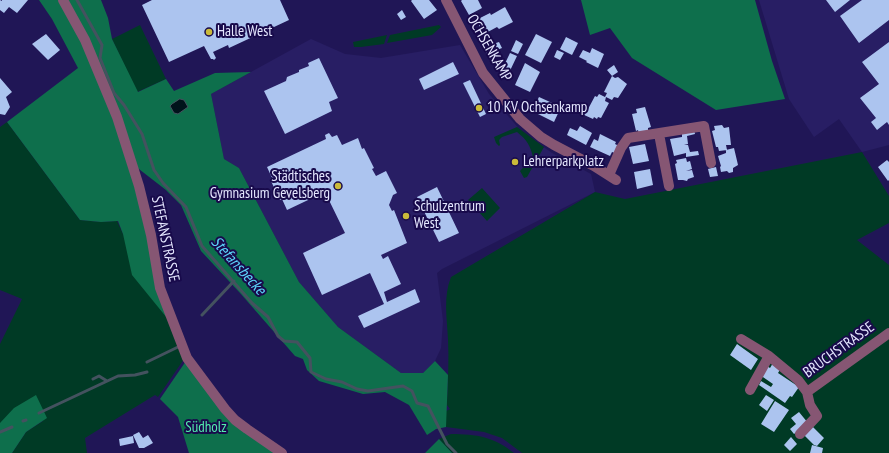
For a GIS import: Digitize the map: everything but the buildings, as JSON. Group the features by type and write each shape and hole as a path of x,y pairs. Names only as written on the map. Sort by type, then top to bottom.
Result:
{"street":[{"name":"STEFANSTRASSE","path":"63,0 85,40 123,135 139,186 151,235 160,288 187,358 235,420 282,453"},
{"name":"OCHSENKAMP","path":"446,0 483,73 520,119 541,137 612,178 621,148 628,138 704,126 711,163"},
{"path":"659,134 669,186"},
{"name":"BRUCHSTRASSE","path":"807,392 889,333"},
{"name":"BRUCHSTRASSE","path":"741,339 769,356 798,380 807,392 810,404 817,416 800,434"},
{"path":"750,390 769,356"}],"shaded area":[{"path":"759,0 889,0 889,145 862,152 839,119 814,137 789,99"},
{"name":"Schulzentrum West","path":"311,39 345,54 381,58 460,45 489,94 521,131 552,153 591,174 595,192 442,269 437,273 443,321 441,348 435,361 423,373 401,373 338,327 299,282 239,168 224,159 211,94"}],"green space":[{"path":"39,0 101,0 108,18 112,39 138,92 166,79 174,91 215,73 251,72 211,94 224,159 239,168 299,282 338,327 401,373 423,373 435,361 448,375 446,427 436,429 427,435 409,405 385,392 363,394 319,381 307,370 303,359 295,356 201,251 181,205 166,190 135,166 167,318 132,275 123,234 118,221 101,222 80,220 7,122 78,68 52,19"},
{"path":"581,0 755,0 772,61 785,99 716,110 632,58 610,28 590,35"},
{"path":"140,25 166,79 137,92 112,39"},
{"path":"439,25 441,27 432,35 387,43 390,35"},
{"path":"387,35 384,44 354,47 353,42"},
{"path":"7,122 80,220 101,222 117,221 167,318 184,359 158,397 155,395 85,438 87,453 12,453 26,432 43,421 0,423 0,344 22,299 0,290 0,127"},
{"path":"517,127 544,147 527,177 524,178 520,171 533,157 526,140 517,132 502,137 499,140 499,146 494,137"},
{"path":"862,152 889,196 889,223 857,240 889,265 889,453 522,453 502,438 484,432 446,427 446,411 450,409 447,405 448,339 446,300 451,277 595,192 625,199"},
{"path":"482,188 500,208 487,221 468,200"},
{"name":"Südholz","path":"186,361 230,419 279,453 189,453 178,417 160,399"},
{"path":"36,395 47,418 26,432 12,453 0,453 0,423 14,408"},
{"path":"451,434 477,436 492,440 514,453 452,453 439,439"},
{"path":"439,439 452,453 425,453"}],"water":[{"path":"180,99 184,100 188,107 178,114 174,113 170,106"}],"waterway":[{"name":"Stefansbecke","path":"77,0 102,45 100,58 114,93 124,105 142,134 154,170 163,183 186,207 202,246 252,303 268,317 278,336 284,341 297,342 310,358 311,372 326,379 342,382 357,389 368,391 403,386 412,391 417,403 428,406 447,444 456,453"},
{"path":"202,315 234,281"},
{"path":"147,362 178,347"},
{"path":"39,413 118,376 135,375 147,372"},
{"path":"93,379 99,376 107,381"},
{"path":"0,432 12,427"}],"place":[{"name":"Halle West","path":"209,32"},
{"name":"10 KV Ochsenkamp","path":"479,108"},
{"name":"Lehrerparkplatz","path":"515,162"},
{"name":"Städtisches Gymnasium Gevelsberg","path":"338,186"},
{"name":"Schulzentrum West","path":"406,216"}]}
